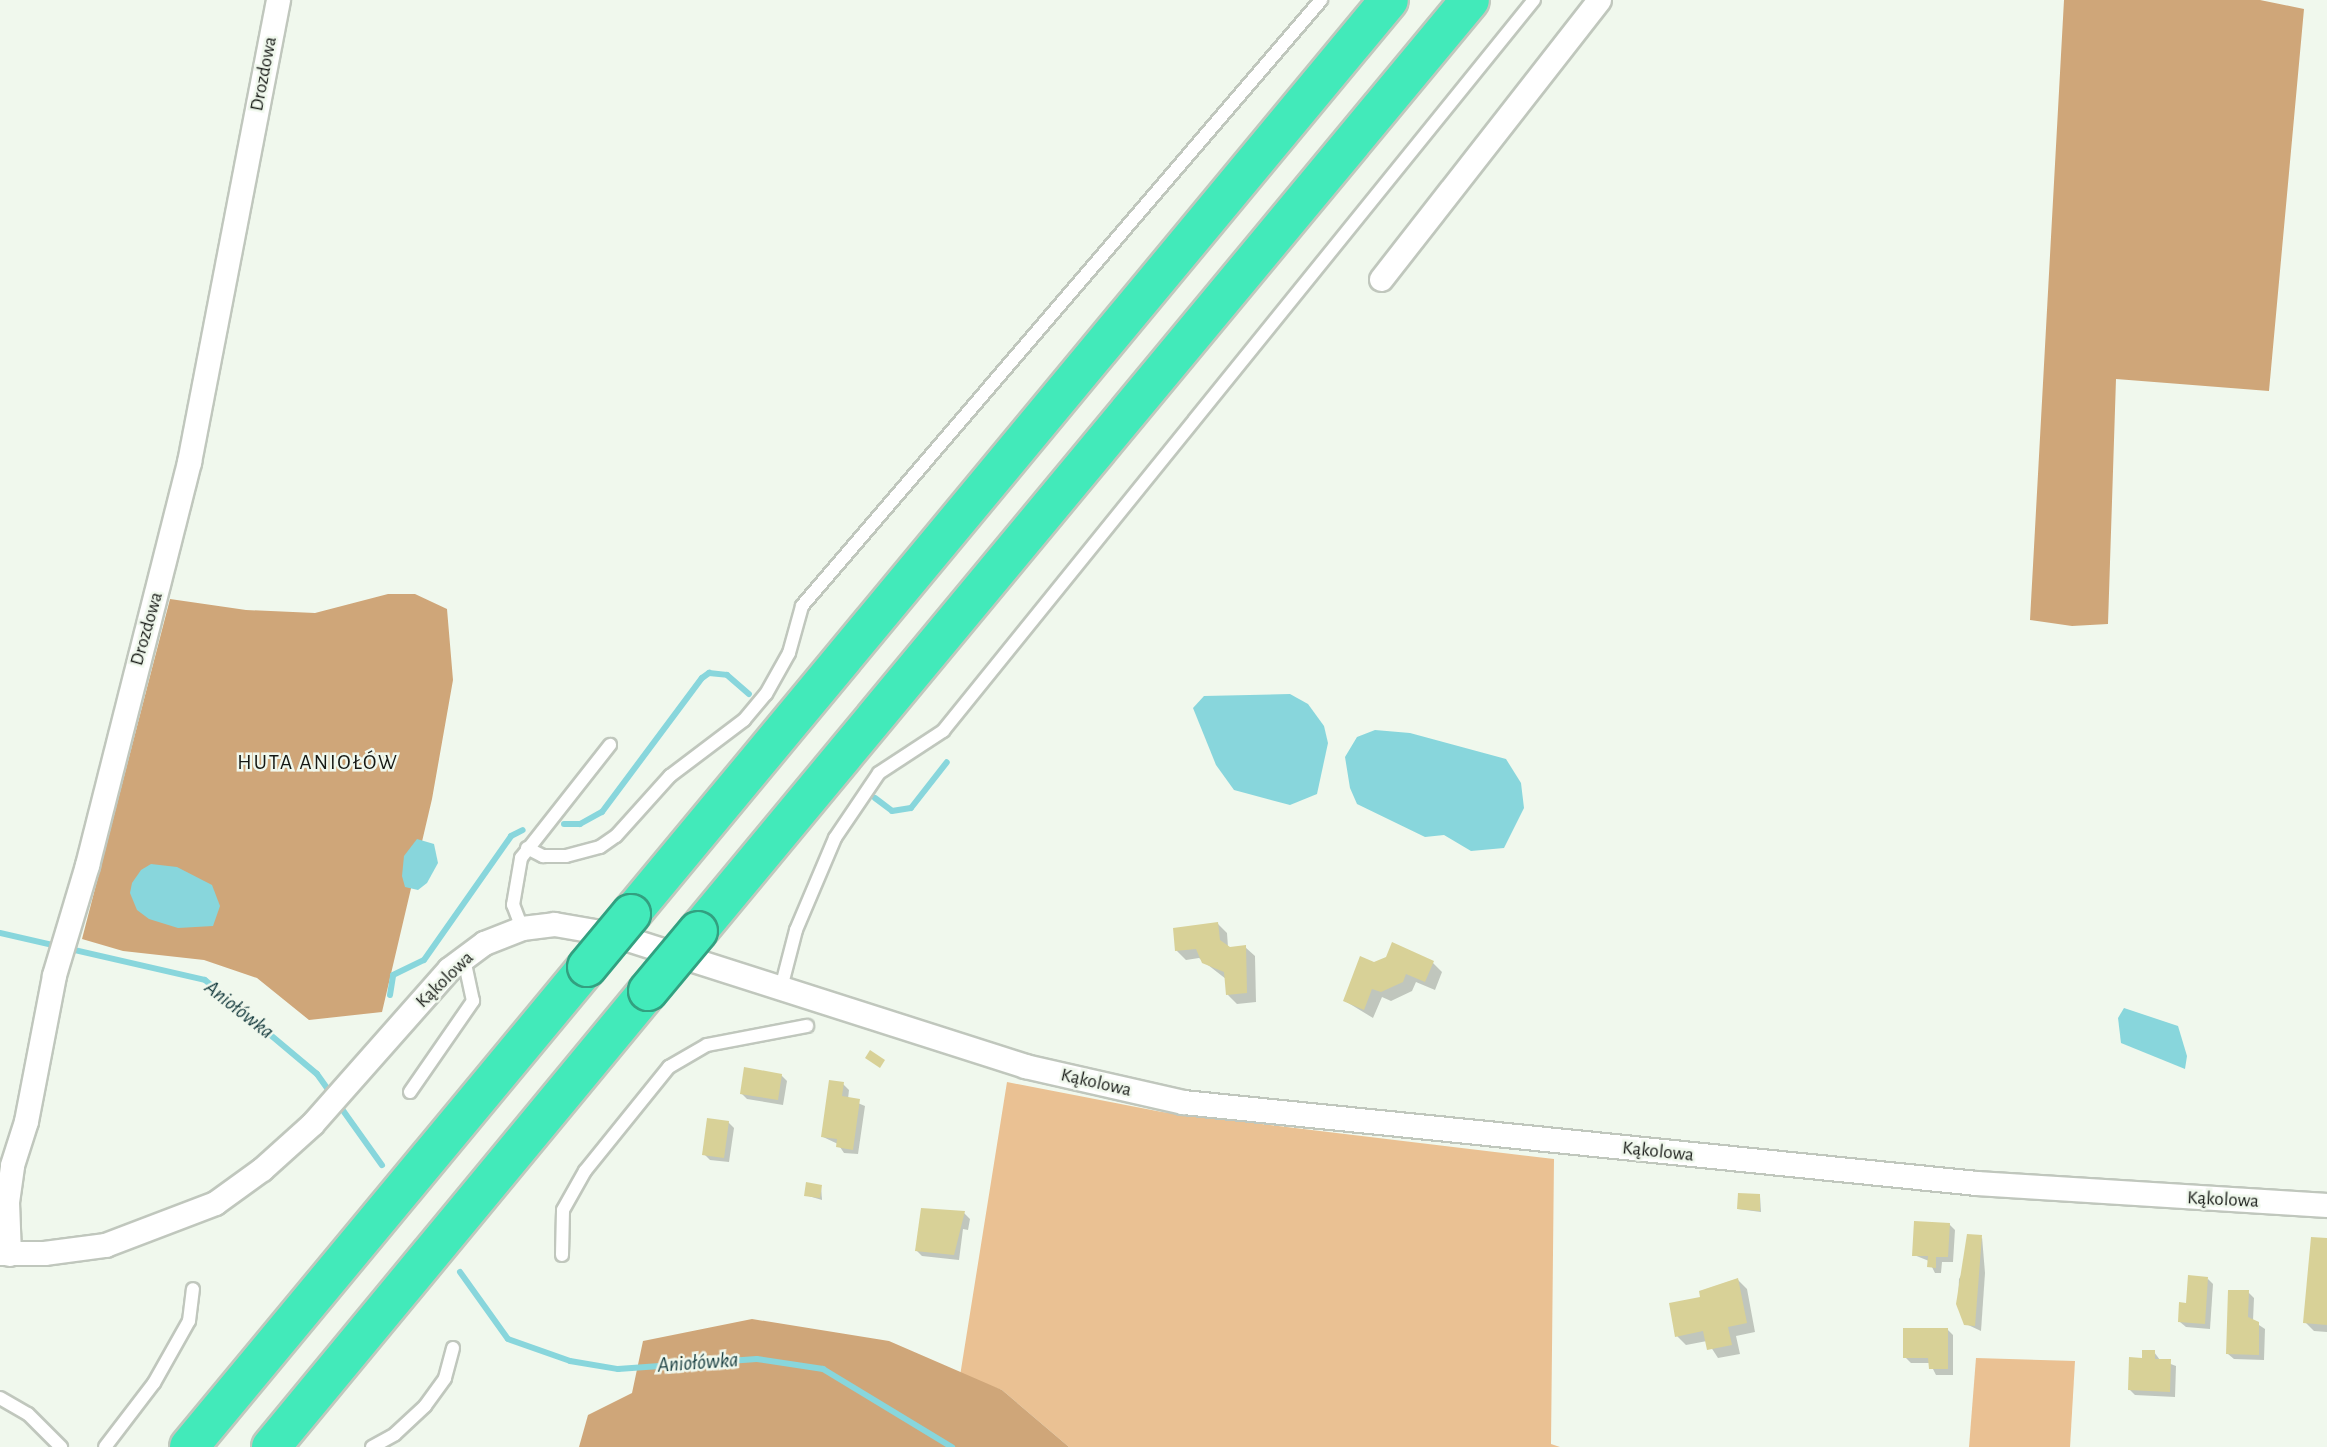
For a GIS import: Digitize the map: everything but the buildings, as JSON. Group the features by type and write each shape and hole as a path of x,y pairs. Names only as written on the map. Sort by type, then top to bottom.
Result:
{"highway":[{"path":"189,1447 1389,0"},
{"path":"271,1447 1470,0"}],"street":[{"name":"Drozdowa","path":"4,1253 12,1165 26,1121 62,950 190,462 278,0"},
{"path":"1381,279 1599,0"},
{"name":"Kąkolowa","path":"4,1253 105,1245 159,1227 215,1203 262,1170 312,1124 464,959 484,943 522,928 554,923 612,934 1025,1066 1183,1102 1963,1181 2327,1205"}],"lane":[{"path":"527,848 543,856 566,856 600,847 616,836 670,776 744,720 766,694 789,653 802,606 1321,0"},
{"path":"781,988 796,930 835,838 871,783 918,745 943,731 1534,0"},
{"path":"522,928 513,905 514,882 527,848 611,745"},
{"path":"410,1092 473,1002 464,959"},
{"path":"562,1255 563,1210 585,1171 669,1067 707,1045 807,1026"},
{"path":"105,1447 154,1383 172,1352 189,1321 194,1289"},
{"path":"372,1447 395,1434 425,1406 445,1378 453,1348"},
{"path":"0,1398 28,1414 61,1447"}],"shaded area":[{"path":"2064,0 2260,0 2304,9 2269,391 2116,379 2108,624 2072,626 2030,620"},
{"path":"388,594 415,594 447,609 453,680 432,799 382,1012 309,1020 257,978 204,960 123,951 82,939 170,599 246,610 315,613"},
{"path":"1007,1082 1162,1112 1554,1159 1551,1444 1560,1447 1069,1447 1002,1390 960,1376"},
{"path":"752,1319 889,1341 1002,1390 1069,1447 579,1447 588,1415 632,1393 643,1341"},
{"path":"1976,1358 2075,1361 2070,1447 1969,1447"}],"water":[{"path":"1290,694 1308,704 1324,726 1328,743 1317,794 1290,805 1234,790 1216,765 1193,708 1204,696"},
{"path":"1375,730 1410,733 1506,759 1521,783 1524,808 1504,848 1471,851 1444,835 1425,837 1357,804 1350,788 1345,757 1357,737"},
{"path":"417,839 434,844 438,863 427,883 418,890 405,887 402,876 404,856"},
{"path":"151,864 177,867 212,885 220,906 213,926 178,928 149,919 137,910 130,893 132,883 141,870"},
{"path":"2124,1008 2178,1026 2187,1056 2185,1069 2121,1043 2118,1018"}],"waterway":[{"path":"564,824 580,824 602,812 702,678 709,673 727,675 749,694"},
{"path":"875,798 892,811 911,808 947,762"},
{"path":"390,995 393,975 424,960 511,836 523,830"},
{"name":"Aniołówka","path":"0,933 205,980 317,1074 382,1165"},
{"name":"Aniołówka","path":"460,1272 508,1339 570,1361 618,1369 757,1359 823,1369 952,1447"}],"district":[{"name":"HUTA ANIOŁÓW","path":"318,763"}]}
